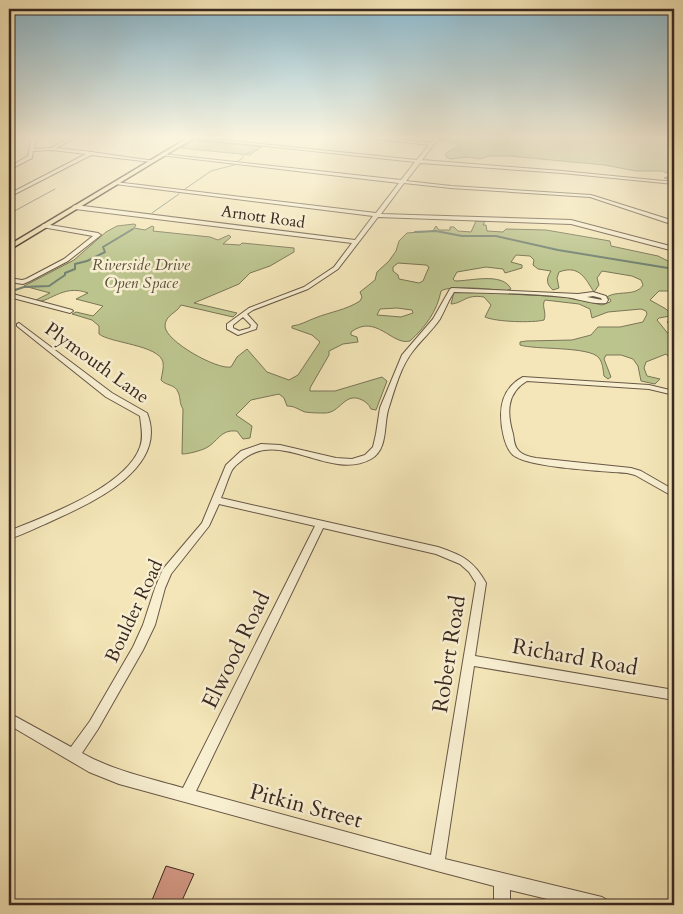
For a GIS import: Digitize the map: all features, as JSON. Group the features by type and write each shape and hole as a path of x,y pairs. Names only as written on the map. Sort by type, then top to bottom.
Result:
{"main road":[{"path":"9,248 122,179"}],"street":[{"path":"9,196 42,179"},
{"path":"379,179 592,196 674,223"},
{"path":"243,314 251,309 306,288 336,268 404,179"},
{"path":"630,179 674,183"},
{"path":"115,183 378,215 571,222 674,249"},
{"name":"Arnott Road","path":"75,208 171,218 357,242"},
{"path":"9,280 22,282 28,280 66,260 98,235 44,226"},
{"name":"Boulder Road","path":"72,756 94,725 137,650 149,625 167,572 206,524 229,467 234,460 244,453 269,446 341,461 357,461 368,457 375,451 380,440 383,411 407,354 435,322 452,290 578,296"},
{"path":"9,295 70,311"},
{"name":"Plymouth Lane","path":"9,535 89,499 111,486 137,462 144,448 145,434 144,415 109,395 19,325"},
{"path":"674,393 649,387 526,379 518,382 509,392 504,420 514,451 524,457 536,461 628,470 638,473 674,494"},
{"name":"Robert Road","path":"216,500 438,551 459,559 473,568 481,582 437,864"},
{"name":"Elwood Road","path":"188,795 320,523"},
{"name":"Richard Road","path":"469,660 674,697"},
{"name":"Pitkin Street","path":"9,719 72,756 94,767 119,776 437,864 602,905"},
{"path":"502,880 502,905"}],"green space":[{"name":"Riverside Drive Open Space","path":"476,221 485,221 483,225 486,225 487,231 503,232 506,229 546,230 610,241 611,246 658,256 674,264 674,291 659,291 650,300 670,313 670,316 657,320 674,341 674,363 666,354 646,362 644,368 647,376 660,379 655,384 641,381 638,366 633,359 621,355 606,355 604,359 611,377 608,379 604,376 599,358 594,354 574,350 520,345 520,342 526,341 572,340 591,335 598,327 620,327 643,322 647,314 646,311 641,309 608,312 592,318 590,309 579,304 545,300 544,320 514,322 485,317 491,305 484,297 473,297 451,304 454,292 461,291 566,297 602,305 610,302 611,300 607,297 611,295 636,291 643,285 641,280 632,276 602,271 597,278 599,285 594,292 581,274 572,270 566,270 559,272 557,278 559,288 553,290 549,286 548,281 551,271 538,269 533,265 534,260 530,256 516,255 511,262 522,265 522,268 505,273 503,269 486,267 457,272 453,279 455,281 494,279 507,284 511,289 505,291 453,288 441,291 437,306 430,319 410,341 397,339 383,331 368,326 360,327 351,332 351,335 357,337 358,342 343,344 329,351 329,355 310,391 335,391 382,377 387,381 376,410 371,409 364,401 355,398 346,401 335,410 325,413 305,412 295,407 287,406 284,398 279,394 251,400 236,415 252,426 250,438 243,439 237,431 231,431 223,434 206,448 182,454 183,409 177,389 161,380 163,362 160,356 144,348 105,337 99,334 99,326 92,320 72,314 76,312 93,316 103,306 76,299 88,293 79,291 63,292 45,300 34,301 50,293 24,286 74,260 106,232 117,226 134,224 136,225 134,228 145,230 152,226 154,227 153,231 210,237 218,240 229,235 231,237 223,244 240,245 242,243 294,248 294,252 270,266 250,273 239,284 194,303 237,313 233,317 181,305 167,319 165,326 167,332 182,346 215,364 231,367 237,357 247,349 267,372 289,380 298,375 320,342 312,335 292,328 292,326 344,309 360,301 362,297 360,292 375,280 377,272 389,261 396,251 399,241 407,233 433,231 436,226 439,230 450,230 450,227 454,227 458,231 471,232","holes":["398,263 426,265 429,267 423,281 419,283 399,279 398,275 393,271 393,267","397,308 412,310 413,313 401,317 377,315 380,309"]}],"building":[{"path":"166,866 194,874 180,905 150,905"}],"waterway":[{"path":"185,189 200,179"},
{"path":"9,214 55,189"},
{"path":"152,213 179,194"},
{"path":"9,292 24,287 49,286 65,275 65,273 75,269 75,264 87,261 105,252 103,247 133,229"},
{"path":"415,232 436,231 462,236 496,236 558,250 674,269"}]}
